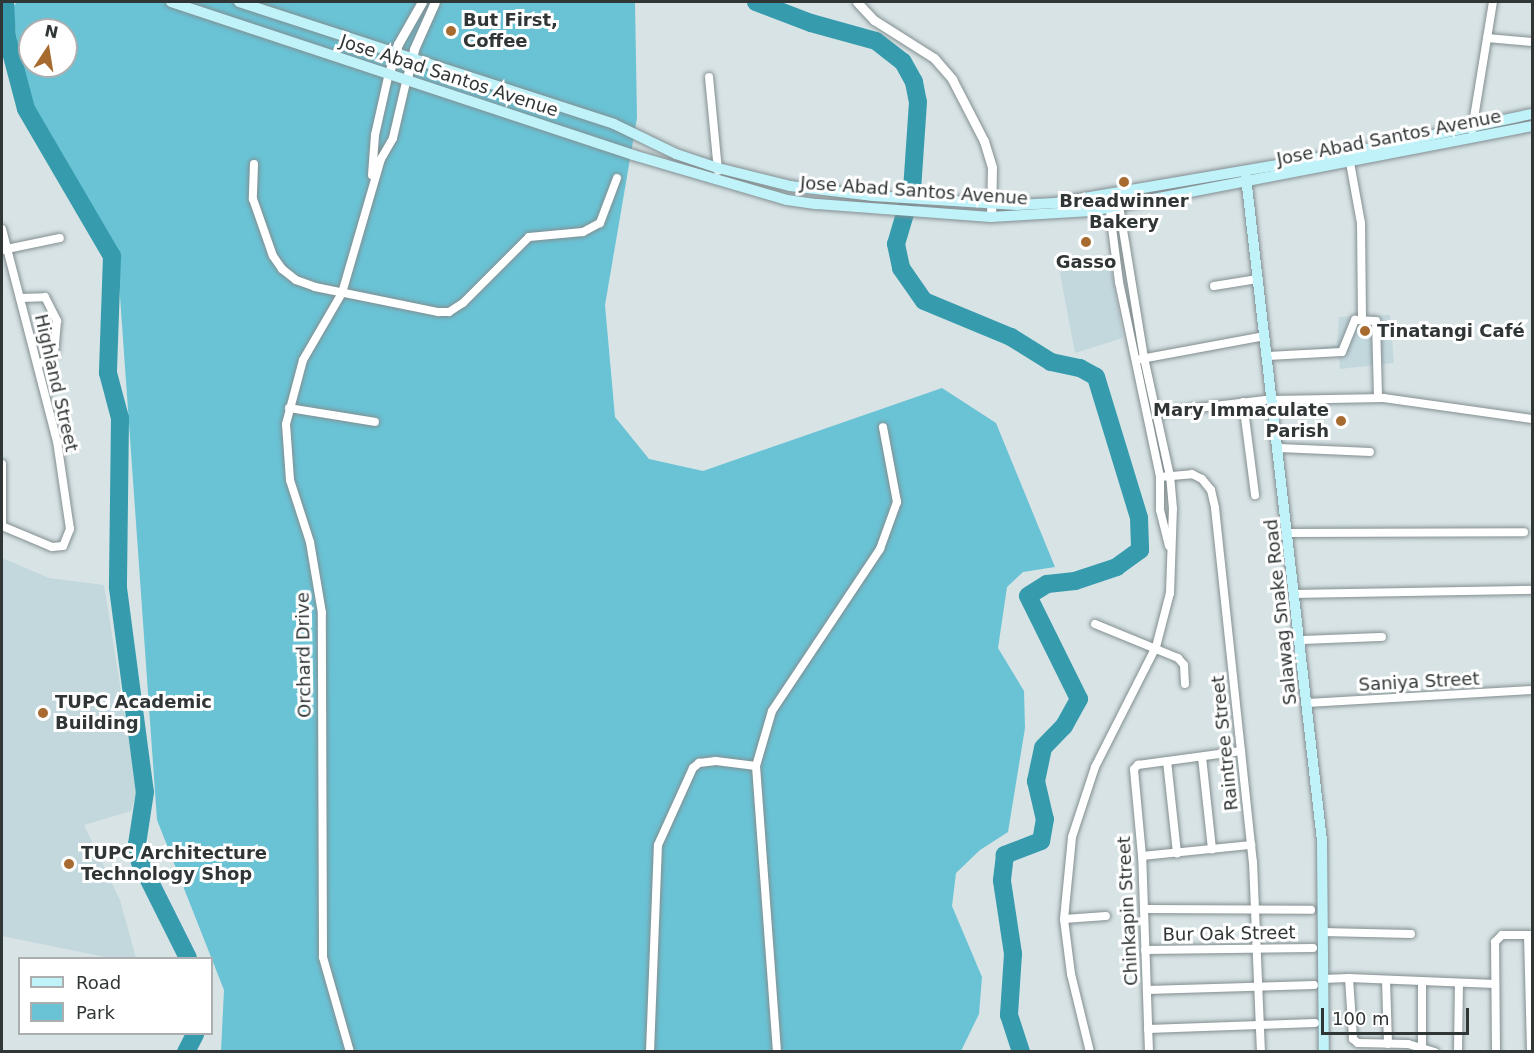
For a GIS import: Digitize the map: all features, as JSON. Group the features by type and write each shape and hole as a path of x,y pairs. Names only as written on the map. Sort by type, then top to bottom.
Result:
{"main road":[{"name":"Jose Abad Santos Avenue","path":"171,2 715,180 787,200 873,209 992,217 1114,207 1245,183 1471,126 1533,114"},
{"name":"Jose Abad Santos Avenue","path":"239,2 614,124 676,154 718,168 790,186 873,196 1037,205 1246,171 1473,139 1533,126"},
{"name":"Salawag Snake Road","path":"1246,171 1245,183 1268,356 1269,400 1279,448 1322,841 1322,932 1319,982 1324,1052"}],"street":[{"name":"Orchard Drive","path":"367,203 375,135 394,52 422,2"},
{"name":"Orchard Drive","path":"350,1052 322,957 322,613 310,542 290,480 289,408 303,360 342,293 381,159 393,138 412,58 435,2"},
{"path":"857,2 881,25 934,58 952,79 984,141 992,167 992,217"},
{"path":"1473,139 1471,126 1492,2"},
{"path":"1487,38 1533,42"},
{"path":"709,77 718,168 715,180"},
{"path":"1350,158 1361,223 1362,319"},
{"path":"254,164 253,199 273,256 282,269 296,280 342,293 422,310 449,312 464,303 530,237 583,232 600,223 617,178"},
{"path":"1090,1052 1071,974 1064,919 1066,879 1076,819 1095,767 1156,647 1170,593 1171,556 1170,476 1112,194"},
{"path":"1114,207 1119,282 1160,477 1160,510 1171,556"},
{"name":"Highland Street","path":"2,229 4,249 20,298 57,441 70,529 63,546 52,547 2,526"},
{"path":"4,249 60,238"},
{"path":"1214,286 1257,279"},
{"path":"1119,282 1130,281"},
{"path":"20,298 45,297 57,321 54,354 38,364"},
{"path":"1268,356 1342,352 1350,325 1362,319 1376,321 1378,398"},
{"path":"1134,360 1265,336"},
{"path":"1156,413 1269,400 1378,398 1449,405 1533,419"},
{"path":"1243,402 1255,495"},
{"path":"289,408 375,422"},
{"path":"777,1052 756,766 772,711 880,549 897,502 883,427"},
{"path":"1279,448 1370,452"},
{"path":"2,464 2,526"},
{"name":"Raintree Street","path":"1160,477 1192,474 1202,480 1211,490 1215,508 1257,909 1260,949 1261,1052"},
{"path":"1289,532 1524,532"},
{"path":"1296,594 1533,590"},
{"path":"1095,624 1156,647 1184,665 1185,684"},
{"path":"1300,640 1382,637"},
{"name":"Saniya Street","path":"1307,704 1533,690"},
{"path":"1177,852 1167,761 1241,752"},
{"path":"1202,757 1212,849"},
{"path":"650,1052 658,845 693,768 699,763 716,761 756,766"},
{"name":"Chinkapin Street","path":"1149,1052 1142,856 1134,769 1167,761"},
{"path":"1142,856 1251,845"},
{"path":"1144,909 1311,910"},
{"path":"1064,919 1106,916"},
{"path":"1322,932 1411,934"},
{"path":"1496,1052 1494,942 1502,935 1531,935 1531,1052"},
{"name":"Bur Oak Street","path":"1145,950 1313,948"},
{"path":"1349,978 1353,1039 1358,1043 1422,1047 1435,1052"},
{"path":"1147,990 1260,988 1349,978 1495,984"},
{"path":"1386,980 1388,1044"},
{"path":"1422,981 1422,1047"},
{"path":"1458,1052 1459,983"},
{"path":"1148,1029 1261,1023 1315,1023"}],"shaded area":[{"path":"1109,258 1123,338 1075,353 1059,268"},
{"name":"Tinatangi Café","path":"1390,315 1394,363 1340,369 1339,357 1285,359 1283,353 1337,345 1339,317"},
{"path":"2,558 49,578 104,585 137,791 131,811 84,825 120,900 136,957 105,957 2,936"}],"green space":[{"path":"17,2 635,2 637,118 605,305 615,417 649,459 703,471 942,388 996,423 1055,567 1023,572 1007,587 998,648 1024,691 1025,728 1008,832 980,850 956,873 952,906 982,977 979,1014 961,1051 221,1051 224,990 213,957 211,957 157,820 117,254 32,103 25,78 78,78 78,18 18,18 18,53 13,7"}],"waterway":[{"path":"5,2 7,37 26,109 112,256 108,373 120,418 118,588 145,792 137,844 140,862 188,957"},
{"path":"756,2 811,23 876,41 903,62 914,82 918,102 912,190 896,244 901,268 924,301 1011,337 1051,362 1080,368 1096,377 1139,518 1140,550 1117,567 1075,581 1047,584 1028,596 1079,699 1064,726 1043,748 1036,781 1045,819 1041,841 1005,855 1002,881 1013,954 1009,1015 1021,1052"},
{"path":"186,1052 194,1035"}],"place":[{"name":"But First, Coffee","path":"451,31"},
{"name":"Breadwinner Bakery","path":"1124,182"},
{"name":"Gasso","path":"1086,242"},
{"name":"Tinatangi Café","path":"1365,331"},
{"name":"Mary Immaculate Parish","path":"1341,421"},
{"name":"TUPC Academic Building","path":"43,713"},
{"name":"TUPC Architecture Technology Shop","path":"69,864"}]}
